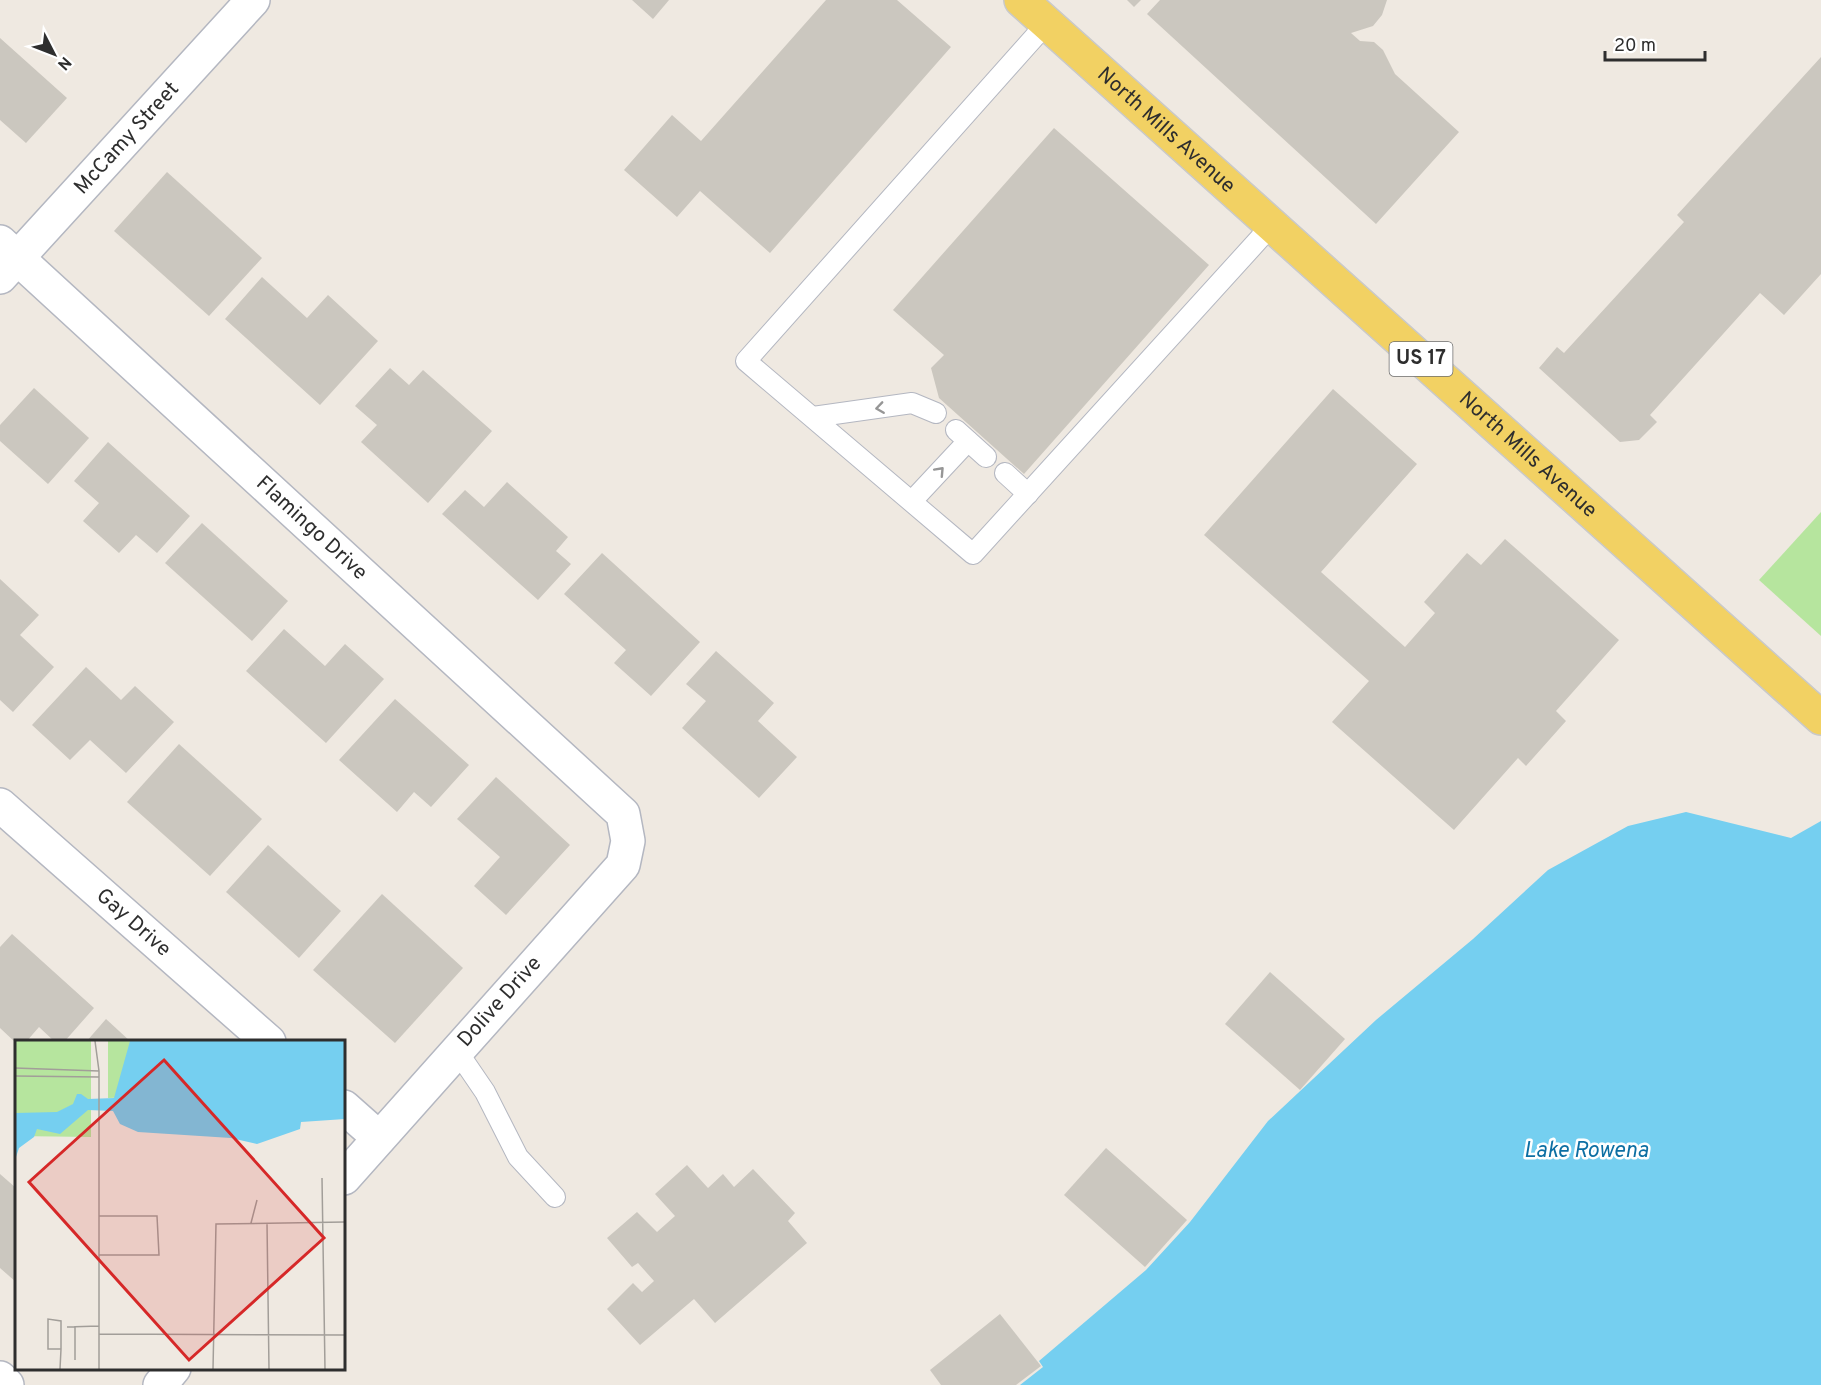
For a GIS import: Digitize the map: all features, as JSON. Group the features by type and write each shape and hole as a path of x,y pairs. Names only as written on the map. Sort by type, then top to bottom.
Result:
{"main road":[{"name":"North Mills Avenue","path":"1022,0 1821,718"}],"street":[{"name":"McCamy Street","path":"6,259 254,0"},
{"name":"Flamingo Drive","path":"6,259 623,814"},
{"name":"Gay Drive","path":"0,805 268,1040"},
{"name":"Dolive Drive","path":"345,1177 623,865 628,841 623,814"},
{"path":"345,1108 379,1138"},
{"path":"160,1385 172,1370"},
{"path":"0,1378 8,1385"}],"lane":[{"path":"1047,23 746,361 974,554 1272,225"},
{"path":"813,417 912,403 936,413"},
{"path":"912,501 962,435 986,457"},
{"path":"1005,473 1028,494"},
{"path":"457,1051 484,1092 518,1157 555,1197"}],"green space":[{"path":"1821,512 1821,636 1759,580"}],"water":[{"name":"Lake Rowena","path":"1686,812 1791,838 1821,821 1821,1385 1020,1385 1043,1367 1039,1361 1146,1270 1190,1222 1268,1121 1376,1020 1473,939 1548,870 1628,826"}],"building":[{"path":"632,0 669,0 653,19"},
{"path":"826,0 897,0 951,47 770,253 700,191 677,217 624,170 672,115 701,141"},
{"path":"1127,0 1141,0 1134,7"},
{"path":"1160,0 1387,0 1382,15 1373,26 1351,33 1360,41 1374,42 1383,50 1395,74 1459,132 1376,224 1147,14"},
{"path":"0,38 67,98 26,143 0,120"},
{"path":"1821,57 1821,274 1784,315 1760,293 1650,415 1657,422 1639,440 1620,442 1539,368 1557,347 1564,353 1684,222 1677,215"},
{"path":"1054,128 1209,265 1024,474 939,398 931,368 944,355 893,310"},
{"path":"167,172 262,258 209,316 114,231"},
{"path":"262,277 307,318 328,295 378,341 320,405 225,319"},
{"path":"390,368 409,385 423,370 492,431 428,503 361,442 377,425 355,406"},
{"path":"34,388 89,438 48,484 0,441 0,425"},
{"path":"1333,389 1417,464 1321,572 1405,647 1435,613 1424,602 1467,553 1481,565 1505,539 1619,640 1556,711 1566,721 1526,766 1518,758 1454,830 1332,722 1369,681 1204,535"},
{"path":"108,442 190,516 157,553 136,535 119,553 83,521 99,503 74,481"},
{"path":"507,482 568,537 556,551 571,564 538,600 442,514 465,490 484,507"},
{"path":"202,523 288,601 252,641 165,563"},
{"path":"602,553 700,642 651,696 614,663 626,650 564,594"},
{"path":"0,579 39,615 20,635 54,667 13,712 0,700"},
{"path":"284,629 325,666 345,644 384,679 326,743 246,671"},
{"path":"716,651 774,703 758,721 797,757 759,798 682,728 706,701 686,684"},
{"path":"86,667 121,700 135,686 174,722 126,773 90,740 70,760 32,725"},
{"path":"395,699 469,765 431,807 414,792 397,812 339,760"},
{"path":"179,744 262,819 210,876 127,802"},
{"path":"496,777 570,845 506,915 474,886 500,857 457,819"},
{"path":"268,845 341,911 299,958 226,892"},
{"path":"382,894 463,968 395,1043 313,970"},
{"path":"12,934 94,1008 66,1040 53,1040 39,1027 28,1040 15,1040 15,1042 0,1028 0,947"},
{"path":"1270,972 1345,1039 1300,1090 1225,1024"},
{"path":"106,1019 129,1040 88,1040"},
{"path":"1106,1148 1187,1220 1145,1267 1064,1195"},
{"path":"687,1165 708,1188 723,1174 734,1187 753,1169 795,1213 788,1221 807,1243 715,1323 694,1299 640,1345 607,1309 633,1283 642,1292 654,1281 638,1263 632,1267 607,1238 637,1212 657,1232 675,1216 655,1194"},
{"path":"0,1174 15,1187 15,1281 0,1268"},
{"path":"1000,1314 1041,1366 1016,1385 941,1385 930,1370"}]}
